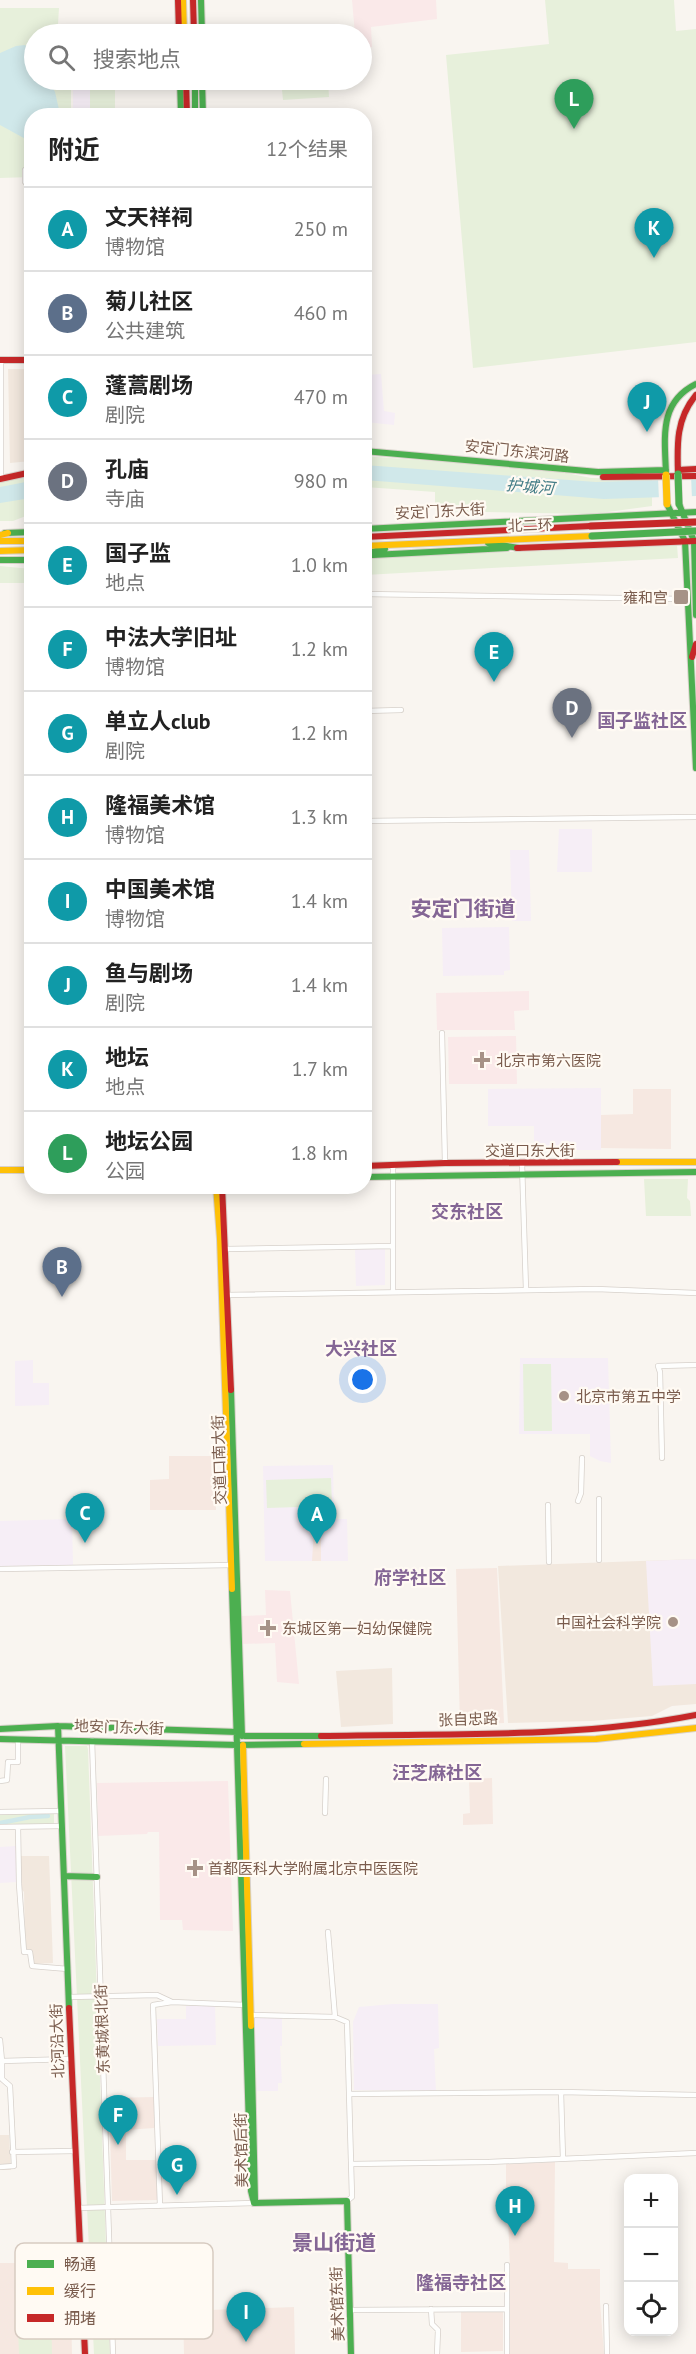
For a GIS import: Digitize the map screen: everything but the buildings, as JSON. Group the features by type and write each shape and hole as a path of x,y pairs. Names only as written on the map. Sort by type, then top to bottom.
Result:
{"main road":[{"path":"178,0 179,24"},
{"path":"183,0 184,24"},
{"path":"193,0 194,24"},
{"path":"201,0 202,24"},
{"path":"180,90 181,108"},
{"path":"186,90 187,108"},
{"path":"195,90 195,108"},
{"path":"202,90 203,108"},
{"path":"1,360 24,360"},
{"path":"696,384 679,394 673,402 667,419 666,472 667,504 685,541 696,768"},
{"path":"696,395 683,411 679,423 678,472 679,504 695,541 696,615"},
{"name":"安定门东滨河路","path":"372,452 558,467 582,473 666,472"},
{"path":"678,472 696,469"},
{"path":"582,473 594,477 613,478 696,476"},
{"path":"1,479 24,474"},
{"name":"安定门东大街","path":"372,530 696,512"},
{"path":"600,517 601,545"},
{"name":"北二环","path":"372,537 696,522"},
{"path":"372,531 399,536"},
{"name":"北二环","path":"372,546 696,531"},
{"path":"0,534 24,532"},
{"path":"466,540 519,548"},
{"path":"0,541 24,541"},
{"path":"372,554 695,541"},
{"path":"372,552 401,545"},
{"path":"0,551 24,550"},
{"path":"0,560 24,560"},
{"path":"691,660 696,644"},
{"name":"交道口东大街","path":"372,1167 446,1163 696,1162"},
{"path":"0,1170 24,1170"},
{"name":"交道口东大街","path":"372,1177 696,1172"},
{"name":"交道口南大街","path":"217,1194 225,1295"},
{"name":"交道口南大街","path":"223,1194 240,1745"},
{"name":"张自忠路","path":"239,1732 245,1736 298,1736 596,1730 645,1725 696,1716"},
{"name":"地安门东大街","path":"0,1729 58,1726 239,1732"},
{"name":"北河沿大街","path":"58,1726 80,2243"},
{"name":"张自忠路","path":"240,1745 596,1739 696,1728"},
{"name":"地安门东大街","path":"0,1739 59,1738 240,1745"},
{"name":"美术馆后街","path":"240,1745 251,2191 254,2203"},
{"name":"美术馆后街","path":"240,1745 256,2191 254,2203"},
{"path":"64,1876 97,1876"},
{"path":"254,2203 347,2201"},
{"name":"美术馆东街","path":"347,2201 351,2354"},
{"name":"北河沿大街","path":"84,2339 85,2354"}],"street":[{"path":"1,360 1,479"},
{"path":"372,594 687,599"},
{"path":"372,711 401,710"},
{"path":"372,821 696,817"},
{"path":"442,1033 446,1163"},
{"path":"522,1164 526,1290"},
{"path":"393,1166 393,1292"},
{"path":"226,1249 393,1246"},
{"path":"225,1295 596,1289 696,1293"},
{"path":"662,1458 658,1366 696,1365"},
{"path":"578,1501 581,1493 582,1458"},
{"path":"599,1499 599,1560"},
{"path":"548,1505 549,1562"},
{"path":"0,1569 233,1564"},
{"path":"0,1781 7,1780 8,1762 18,1762 18,1739"},
{"name":"东黄城根北街","path":"92,1740 109,2243"},
{"path":"326,1779 326,1813"},
{"path":"0,1812 62,1811"},
{"path":"0,1827 62,1826"},
{"path":"18,1827 24,1952 30,1952 32,1966 68,1969"},
{"path":"328,1932 335,2017"},
{"path":"69,1997 157,1995 172,2002"},
{"path":"160,2206 153,2005 172,2002 246,2005 250,2015 335,2017 347,2022 352,2164 352,2197 347,2201"},
{"path":"0,2040 2,2079 10,2086 14,2166 0,2167"},
{"path":"2,2061 71,2059"},
{"path":"349,2094 561,2092 696,2095"},
{"path":"561,2092 563,2159"},
{"path":"12,2152 75,2151"},
{"path":"352,2164 696,2153"},
{"path":"78,2208 254,2203"},
{"path":"507,2265 507,2354"},
{"path":"606,2306 607,2354"},
{"path":"431,2309 432,2324 438,2331 437,2354"},
{"path":"351,2310 507,2309"},
{"name":"东黄城根北街","path":"112,2339 113,2354"}],"shaded area":[{"path":"352,0 436,0 437,19 372,27 372,24 354,24"},
{"path":"73,90 115,90 115,108 73,108"},
{"path":"8,369 24,369 24,462 10,463"},
{"path":"381,374 384,411 395,413 394,425 372,423 372,375"},
{"path":"559,829 592,829 592,872 557,872"},
{"path":"510,850 529,850 531,921 512,921"},
{"path":"509,927 510,970 504,971 504,975 443,976 442,928"},
{"name":"北京市第六医院","path":"529,991 529,1010 514,1011 515,1030 437,1030 436,993"},
{"name":"北京市第六医院","path":"516,1036 517,1084 449,1084 448,1037"},
{"path":"601,1088 601,1150 534,1150 534,1126 488,1126 488,1089"},
{"path":"633,1089 671,1089 671,1149 601,1148 601,1115 633,1114"},
{"path":"355,1249 385,1249 385,1285 356,1286"},
{"name":"北京市第五中学","path":"520,1358 608,1358 611,1463 590,1456 590,1434 519,1434"},
{"path":"33,1360 33,1383 49,1383 49,1405 15,1406 15,1361"},
{"path":"169,1456 215,1456 216,1510 150,1510 150,1480 169,1479"},
{"path":"333,1465 334,1519 347,1519 348,1561 321,1561 321,1529 314,1529 312,1561 265,1561 263,1466"},
{"path":"72,1519 73,1565 0,1566 0,1521"},
{"path":"312,1529 321,1529 321,1561 312,1561"},
{"path":"696,1559 696,1704 672,1706 652,1716 591,1721 508,1723 498,1566"},
{"name":"中国社会科学院","path":"696,1559 696,1684 653,1686 646,1561"},
{"path":"497,1568 504,1723 460,1725 456,1569"},
{"name":"东城区第一妇幼保健院","path":"265,1590 290,1591 299,1684 277,1682 275,1643 242,1644 241,1616 266,1615"},
{"path":"392,1668 393,1724 341,1727 336,1671"},
{"path":"492,1778 493,1824 463,1825 463,1814 470,1813 469,1779"},
{"name":"首都医科大学附属北京中医医院","path":"228,1781 233,1931 183,1930 182,1920 160,1920 159,1832 98,1836 97,1783"},
{"path":"16,1846 17,1882 0,1883 0,1847"},
{"path":"19,1856 49,1856 53,1963 34,1964 32,1951 25,1948 24,1892 20,1887"},
{"path":"438,2004 439,2048 434,2049 436,2091 354,2090 353,2022 359,2007"},
{"path":"215,2005 216,2045 158,2046 157,2019 186,2019 186,2006"},
{"path":"255,2017 282,2017 282,2046 280,2046 282,2083 278,2083 278,2091 257,2091"},
{"path":"154,2097 154,2128 126,2130 126,2160 157,2160 158,2200 112,2201 109,2098"},
{"path":"0,2135 9,2135 11,2170 0,2170"},
{"path":"555,2162 554,2262 568,2263 568,2269 600,2269 604,2354 509,2354 510,2269 506,2164"},
{"path":"0,2263 15,2263 15,2339 72,2339 72,2354 0,2354"},
{"path":"294,2307 295,2354 184,2354 184,2339 213,2339 213,2310"},
{"path":"503,2311 503,2351 461,2352 461,2312"}],"green space":[{"path":"545,0 674,0 676,31 696,29 696,342 473,368 446,55 549,44"},
{"path":"0,8 59,8 58,24 24,24 24,90 71,90 71,108 24,108 24,177 0,178"},
{"path":"90,90 115,90 115,108 90,108"},
{"path":"282,90 329,90 329,97 283,100"},
{"path":"372,457 552,470 591,478 652,479 652,506 593,514 435,511 435,492 372,488"},
{"path":"24,477 24,517 13,521 0,521 0,482"},
{"path":"677,545 678,558 372,575 372,558"},
{"path":"0,566 24,568 24,583 0,583"},
{"path":"644,1179 688,1179 687,1198 690,1201 691,1216 646,1216"},
{"path":"523,1364 551,1364 552,1431 524,1431"},
{"path":"331,1478 332,1506 267,1508 266,1480"},
{"path":"65,1746 87,1746 88,1749 106,2243 89,2243"},
{"path":"54,1813 54,1825 0,1826 0,1814"},
{"path":"18,2339 52,2339 52,2354 19,2354"},
{"path":"93,2339 109,2339 110,2354 94,2354"}],"water":[{"path":"24,45 24,90 54,90 59,108 24,108 24,138 0,125 0,53"},
{"name":"护城河","path":"372,466 596,482 696,479 696,496 604,499 372,481"},
{"path":"24,482 24,499 0,503 0,487"}],"pier":[{"path":"691,476 692,499 659,500 658,477"}],"waterway":[{"path":"0,1823 48,1816"}],"traffic: fast":[{"path":"201,0 202,24"},
{"path":"180,90 181,108"},
{"path":"195,90 195,108"},
{"path":"202,90 203,108"},
{"path":"666,475 666,423 675,401 696,384"},
{"path":"372,452 598,472 666,470"},
{"path":"678,474 679,504"},
{"path":"667,504 685,541 696,768"},
{"path":"679,504 694,541 696,615"},
{"path":"372,529 696,512"},
{"path":"592,536 696,531"},
{"path":"5,533 24,532"},
{"path":"488,543 519,548"},
{"path":"373,555 507,548"},
{"path":"372,552 385,549"},
{"path":"0,560 24,560"},
{"path":"372,1177 696,1172"},
{"path":"231,1390 242,1736"},
{"path":"232,1589 237,1745"},
{"path":"58,1726 69,2008"},
{"path":"0,1729 58,1726 237,1732 245,1736 321,1736"},
{"path":"0,1739 237,1745 304,1744"},
{"path":"237,1745 251,2191 254,2203"},
{"path":"64,1876 97,1877"},
{"path":"251,2026 255,2200"},
{"path":"254,2203 347,2201 351,2354"}],"traffic: slow":[{"path":"183,0 184,24"},
{"path":"666,475 667,504"},
{"path":"0,535 8,533"},
{"path":"372,546 592,536"},
{"path":"0,541 24,541"},
{"path":"0,551 24,550"},
{"path":"617,1162 696,1162"},
{"path":"0,1170 24,1170"},
{"path":"217,1194 232,1589"},
{"path":"304,1744 596,1739 696,1728"},
{"path":"243,1745 251,2026"}],"traffic: jam":[{"path":"178,0 179,24"},
{"path":"193,0 194,24"},
{"path":"186,90 187,108"},
{"path":"0,360 24,360"},
{"path":"678,474 678,442 681,423 689,404 696,395"},
{"path":"678,470 696,469"},
{"path":"0,479 24,474"},
{"path":"603,477 696,476"},
{"path":"591,526 696,522"},
{"path":"372,537 591,526"},
{"path":"517,548 696,541"},
{"path":"692,657 696,644"},
{"path":"372,1166 617,1162"},
{"path":"222,1194 231,1390"},
{"path":"321,1736 556,1731 650,1723 696,1715"},
{"path":"69,2008 80,2243"},
{"path":"84,2339 85,2354"}],"place":[{"name":"地坛公园","path":"574,129"},
{"name":"地坛","path":"654,258"},
{"name":"鱼与剧场","path":"647,432"},
{"name":"雍和宫","path":"681,597"},
{"name":"国子监","path":"494,682"},
{"name":"孔庙","path":"572,738"},
{"name":"北京市第六医院","path":"482,1060"},
{"name":"菊儿社区","path":"62,1297"},
{"name":"北京市第五中学","path":"564,1396"},
{"name":"蓬蒿剧场","path":"85,1543"},
{"name":"文天祥祠","path":"317,1544"},
{"name":"中国社会科学院","path":"673,1622"},
{"name":"东城区第一妇幼保健院","path":"268,1628"},
{"name":"首都医科大学附属北京中医医院","path":"195,1868"},
{"name":"中法大学旧址","path":"118,2145"},
{"name":"单立人club","path":"177,2195"},
{"name":"隆福美术馆","path":"515,2236"},
{"name":"中国美术馆","path":"246,2342"}],"district":[{"name":"国子监社区","path":"642,720"},
{"name":"安定门街道","path":"463,908"},
{"name":"交东社区","path":"467,1211"},
{"name":"大兴社区","path":"361,1348"},
{"name":"府学社区","path":"410,1577"},
{"name":"汪芝麻社区","path":"437,1772"},
{"name":"景山街道","path":"334,2242"},
{"name":"隆福寺社区","path":"461,2282"}]}
